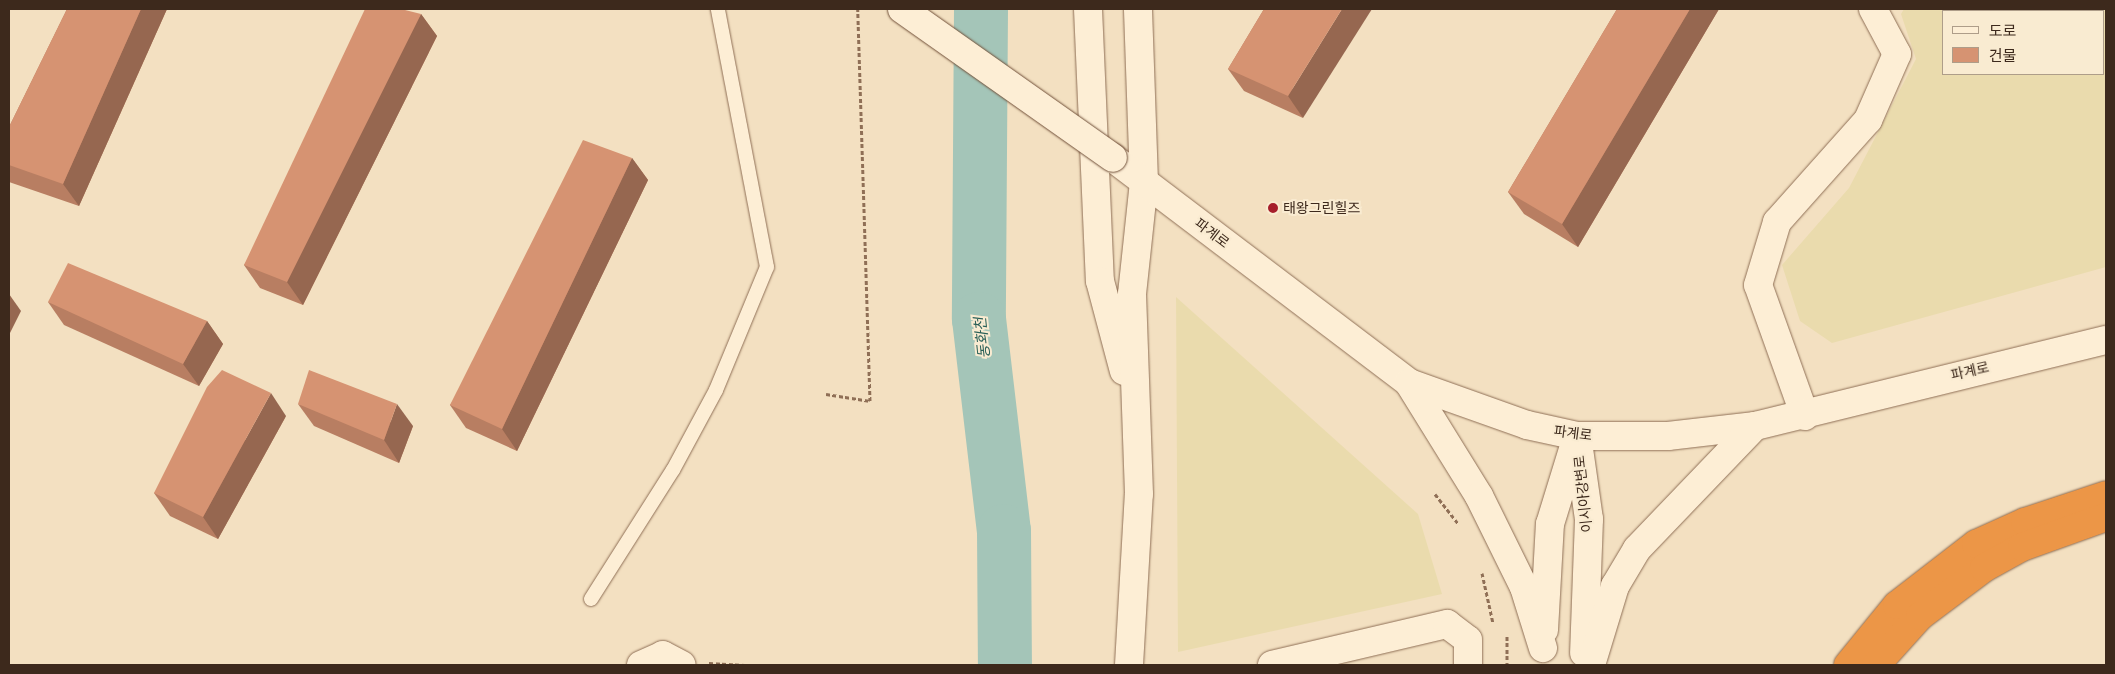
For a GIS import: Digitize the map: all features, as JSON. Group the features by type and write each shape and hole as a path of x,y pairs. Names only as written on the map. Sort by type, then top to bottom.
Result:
{"highway":[{"path":"1848,665 1897,604 1961,554 2025,522 2106,495"},
{"path":"1876,665 1920,616 1984,568 2022,547 2106,517"}],"main road":[{"name":"파계로","path":"902,9 1113,158 1409,383 1527,425 1577,436 1668,436 1755,426 1805,416 1939,378 2106,340"},
{"path":"1088,9 1100,281 1137,420"},
{"path":"1133,663 1139,494 1132,294 1144,182 1138,9"},
{"path":"1805,416 1758,285 1777,222 1868,120 1897,54 1873,9"},
{"path":"1409,383 1483,505 1524,587 1543,656"},
{"path":"1591,665 1615,586 1637,549 1755,426"},
{"name":"이시아강변로","path":"1543,656 1550,524 1577,436"},
{"name":"이시아강변로","path":"1577,436 1589,519 1584,665"},
{"path":"1272,665 1447,624 1468,640 1468,665"},
{"path":"641,665 663,655 682,665"}],"lane":[{"path":"590,600 673,470 716,390 767,267 718,9"}],"path":[{"path":"826,394 870,401 858,9"},
{"path":"1435,494 1465,532"},
{"path":"1480,566 1495,631"}],"shaded area":[{"path":"1904,9 2106,9 2106,267 1832,343 1800,321 1782,265 1849,188 1916,59 1901,14"},
{"path":"1176,297 1418,514 1442,594 1178,652"}],"building":[{"path":"67,9 141,9 63,184 9,165 9,127"},
{"path":"365,9 401,9 421,14 287,282 244,265"},
{"path":"1264,9 1342,9 1288,96 1228,69"},
{"path":"1617,9 1690,9 1562,224 1508,192"},
{"path":"583,140 632,158 502,429 450,405"},
{"path":"68,263 207,321 183,364 48,302"},
{"path":"222,370 271,393 203,517 154,493 207,387"},
{"path":"309,370 397,404 384,440 298,404"}],"waterway":[{"name":"동화천","path":"981,9 979,319 1004,531 1005,665"}],"place":[{"name":"태왕그린힐즈","path":"1273,208"}]}
